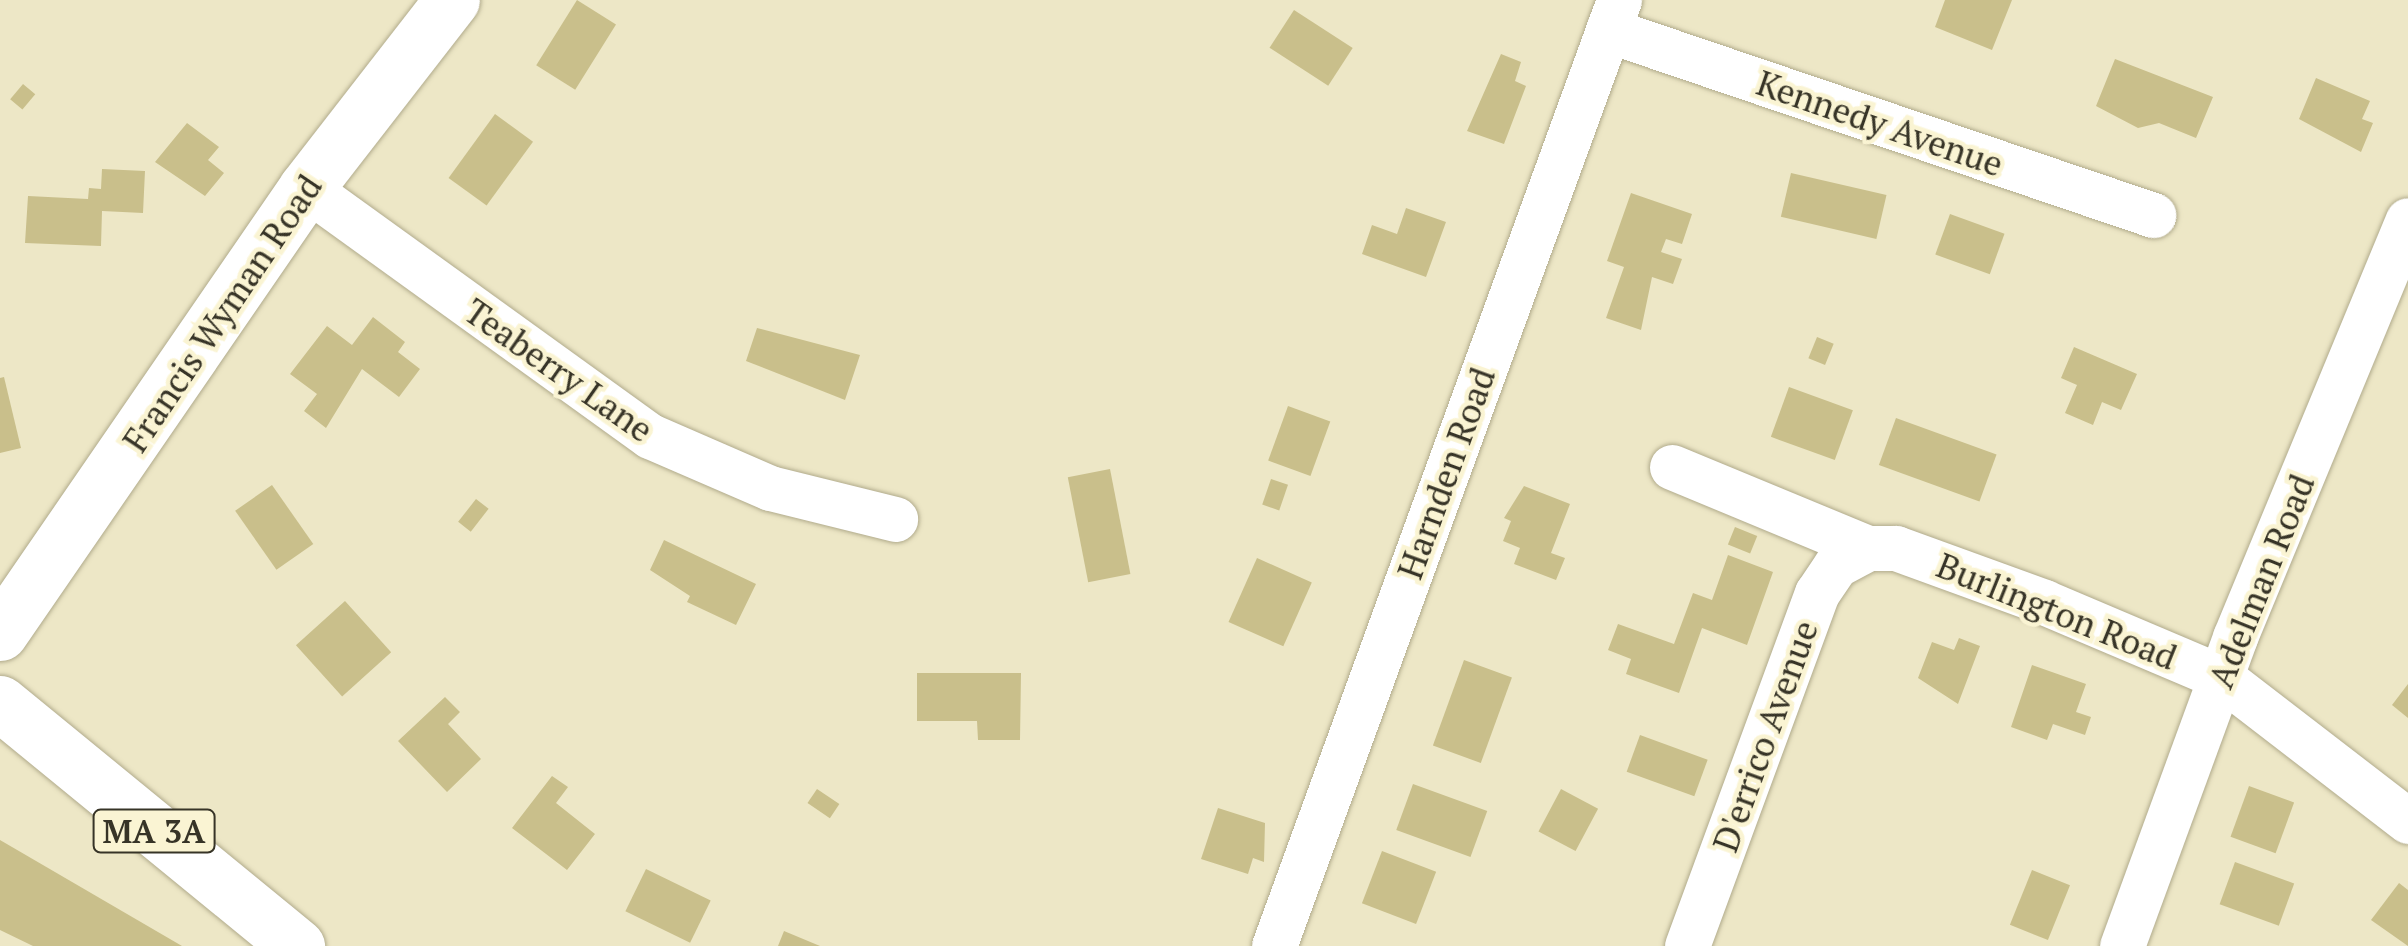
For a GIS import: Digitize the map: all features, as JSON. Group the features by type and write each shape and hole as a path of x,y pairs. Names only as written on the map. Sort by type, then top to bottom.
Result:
{"main road":[{"name":"Francis Wyman Road","path":"0,633 306,188 452,0"},
{"name":"MA 3A","path":"0,703 285,942"}],"street":[{"name":"Kennedy Avenue","path":"1614,15 2153,216"},
{"name":"Harnden Road","path":"1274,946 1614,15"},
{"name":"Teaberry Lane","path":"306,188 650,436 770,488 894,519"},
{"name":"Adelman Road","path":"2122,946 2221,677 2408,220"},
{"name":"Burlington Road","path":"1672,467 1868,548 1896,548 2010,589 2221,677 2408,822"},
{"name":"D'errico Avenue","path":"1687,946 1817,594 1836,565 1868,548"}],"building":[{"path":"577,0 616,24 575,90 536,65"},
{"path":"1945,0 2012,0 1992,50 1935,27"},
{"path":"1294,10 1353,48 1328,86 1269,48"},
{"path":"1501,54 1521,62 1515,81 1526,86 1504,144 1467,131"},
{"path":"2115,59 2213,97 2196,138 2159,123 2138,128 2096,106"},
{"path":"2316,78 2370,101 2362,119 2373,123 2361,152 2299,119"},
{"path":"23,84 35,94 22,110 10,99"},
{"path":"495,114 533,142 487,206 449,178"},
{"path":"187,123 219,147 208,160 224,173 205,196 155,162"},
{"path":"102,169 145,171 143,213 102,211 101,246 25,243 28,196 88,199 89,188 101,189"},
{"path":"1791,173 1886,195 1876,239 1781,217"},
{"path":"1631,193 1692,214 1682,244 1666,239 1661,252 1682,259 1673,284 1652,277 1641,330 1606,318 1624,267 1607,261"},
{"path":"1406,208 1446,222 1426,277 1362,254 1372,225 1397,234"},
{"path":"1950,214 2005,234 1990,274 1935,254"},
{"path":"373,317 405,342 398,352 420,369 399,397 362,369 326,428 304,411 317,394 290,374 327,326 352,345"},
{"path":"757,328 860,355 845,400 746,361"},
{"path":"1817,337 1834,344 1825,365 1808,358"},
{"path":"2074,347 2137,374 2121,410 2102,402 2093,425 2065,413 2077,385 2061,378"},
{"path":"4,377 21,448 0,453 0,378"},
{"path":"1789,387 1853,410 1835,460 1771,437"},
{"path":"1288,406 1330,421 1310,476 1268,461"},
{"path":"1896,418 1997,455 1979,502 1879,465"},
{"path":"1110,469 1130,574 1088,582 1068,477"},
{"path":"1271,479 1288,485 1279,510 1262,505"},
{"path":"272,485 313,544 276,570 235,511"},
{"path":"1524,486 1570,504 1551,553 1565,558 1556,580 1514,564 1520,548 1503,541 1511,521 1504,518"},
{"path":"476,499 489,509 471,532 458,522"},
{"path":"1735,527 1757,536 1750,554 1728,545"},
{"path":"664,540 756,584 736,625 687,602 690,596 650,570"},
{"path":"1728,555 1773,572 1747,645 1702,628 1679,693 1626,674 1631,659 1608,650 1618,624 1674,644 1693,593 1712,600"},
{"path":"1257,558 1312,582 1283,646 1229,622"},
{"path":"345,601 391,652 342,696 296,645"},
{"path":"1959,638 1980,646 1958,704 1918,678 1932,642 1954,650"},
{"path":"1464,660 1512,677 1481,763 1433,746"},
{"path":"2032,665 2086,684 2076,712 2091,717 2085,735 2053,724 2047,740 2011,727"},
{"path":"917,673 1021,673 1020,740 978,740 977,721 917,721"},
{"path":"2408,684 2408,718 2392,705"},
{"path":"445,697 460,712 448,724 481,759 447,792 398,741"},
{"path":"1640,735 1708,760 1694,796 1627,772"},
{"path":"552,776 568,787 556,803 595,834 567,870 512,828"},
{"path":"1413,784 1487,811 1470,857 1396,830"},
{"path":"2249,786 2294,802 2276,853 2231,837"},
{"path":"817,789 839,804 830,818 807,803"},
{"path":"1561,789 1598,809 1576,851 1538,831"},
{"path":"1218,808 1265,823 1264,862 1253,858 1248,874 1201,859"},
{"path":"0,840 182,946 33,946 0,930"},
{"path":"1382,851 1436,872 1416,924 1362,903"},
{"path":"2235,862 2294,884 2279,926 2220,904"},
{"path":"646,869 711,901 690,943 625,911"},
{"path":"2032,870 2070,885 2048,940 2010,925"},
{"path":"2399,883 2408,890 2408,946 2371,920"},
{"path":"784,931 820,946 778,946"}]}
